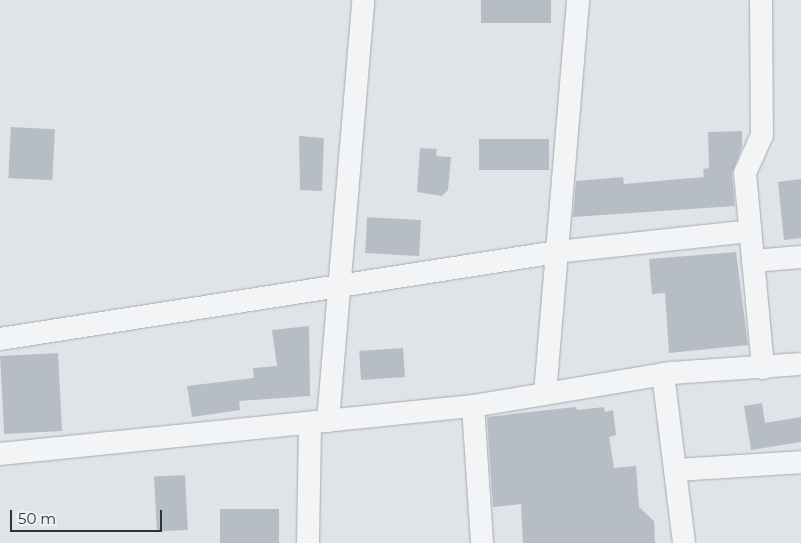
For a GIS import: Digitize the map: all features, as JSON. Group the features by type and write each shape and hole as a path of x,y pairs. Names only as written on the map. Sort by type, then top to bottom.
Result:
{"street":[{"path":"308,543 319,422 340,286 363,0"},
{"path":"545,394 578,0"},
{"path":"761,0 762,135 745,173 763,368"},
{"path":"0,339 557,252 750,231"},
{"path":"753,260 801,257"},
{"path":"0,454 473,406 663,374 801,364"},
{"path":"663,374 684,543"},
{"path":"473,406 482,543"},
{"path":"675,470 801,462"}],"building":[{"path":"481,0 551,0 551,23 481,23"},
{"path":"11,127 55,129 52,180 8,178"},
{"path":"742,131 742,147 732,174 735,206 573,217 576,181 623,177 624,184 704,177 703,169 709,168 708,132"},
{"path":"299,136 324,138 322,191 300,190"},
{"path":"479,139 549,139 549,170 479,170"},
{"path":"420,148 437,149 436,156 451,157 448,190 442,196 417,192"},
{"path":"801,179 801,238 784,240 778,182"},
{"path":"367,217 421,220 419,256 365,253"},
{"path":"736,252 748,345 669,353 665,293 652,294 649,259"},
{"path":"309,326 310,396 239,401 240,410 192,417 187,386 254,378 253,368 277,366 272,330"},
{"path":"403,348 405,377 361,380 359,351"},
{"path":"58,353 62,431 4,434 0,356"},
{"path":"762,403 765,423 801,417 801,442 751,450 744,406"},
{"path":"575,407 578,410 604,407 605,412 613,410 616,435 609,437 614,468 636,466 639,507 654,521 655,543 523,543 521,504 493,507 487,417"},
{"path":"185,475 188,530 157,532 154,477"},
{"path":"220,509 279,509 279,543 220,543"}]}
